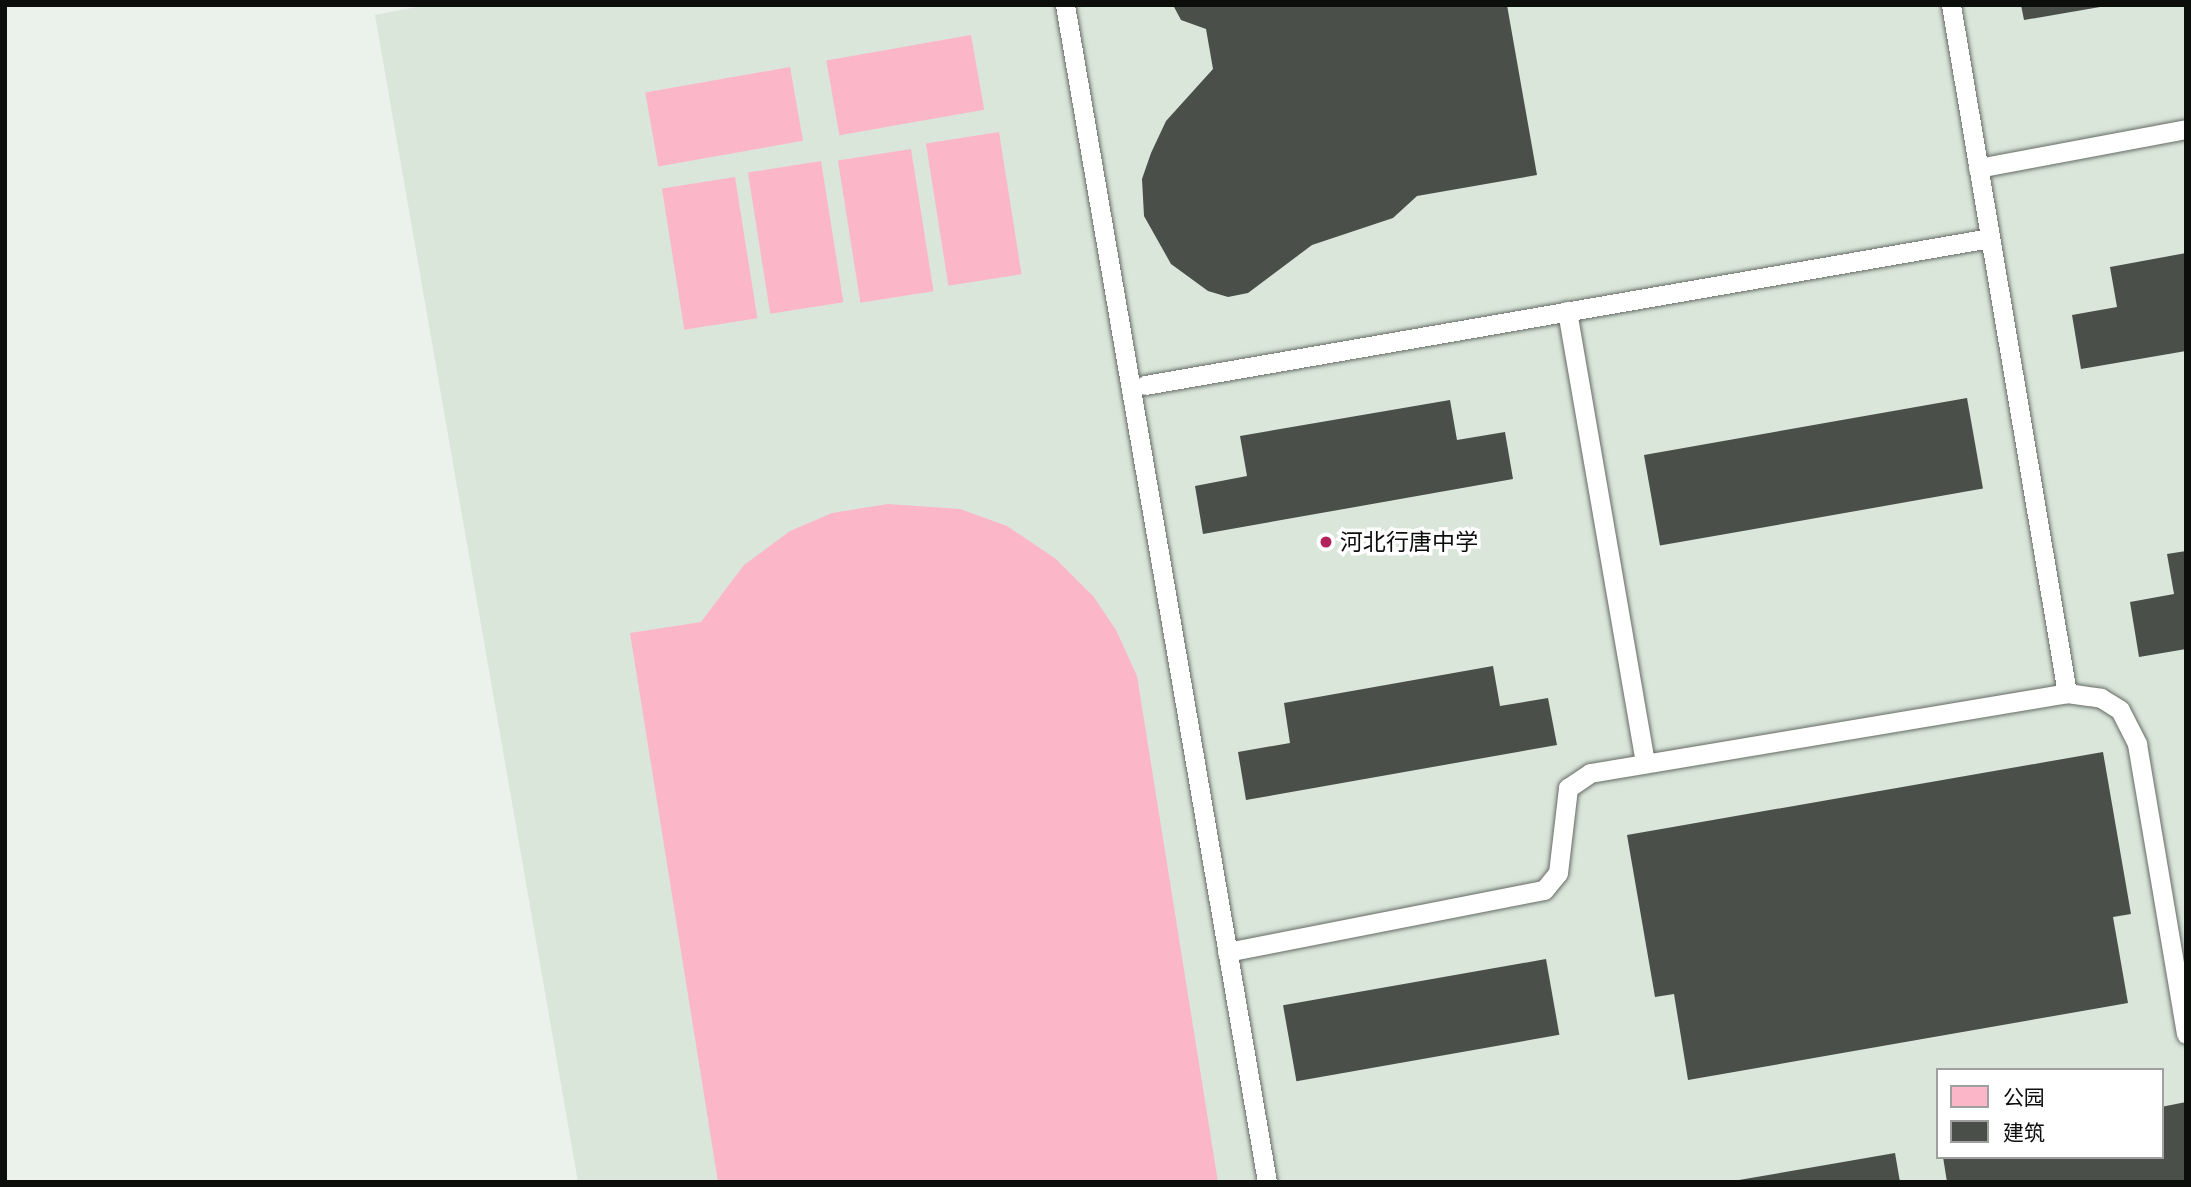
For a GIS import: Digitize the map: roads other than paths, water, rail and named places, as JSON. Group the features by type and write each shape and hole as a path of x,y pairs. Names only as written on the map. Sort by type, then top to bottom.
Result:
{"lane":[{"path":"1065,5 1267,1182"},
{"path":"1951,5 2067,693"},
{"path":"1978,168 2186,129"},
{"path":"1145,385 1990,238"},
{"path":"1567,311 1645,763"},
{"path":"1227,952 1544,890 1558,873 1568,788 1590,773 2067,693 2101,698 2120,710 2137,744 2186,1034"}],"place":[{"name":"河北行唐中学","path":"1326,542"}]}
